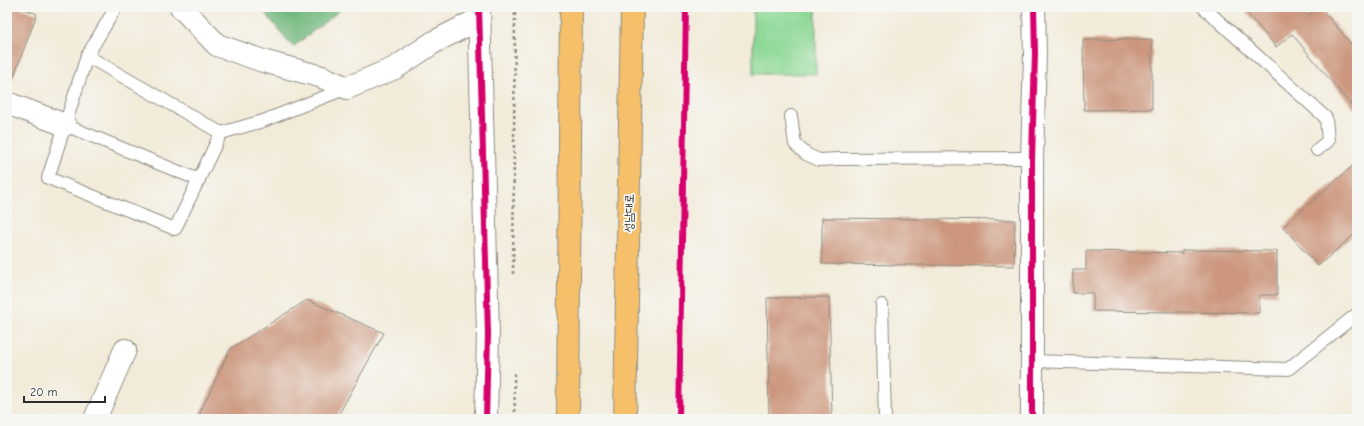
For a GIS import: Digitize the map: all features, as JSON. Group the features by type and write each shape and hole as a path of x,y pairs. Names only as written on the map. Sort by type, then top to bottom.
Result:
{"main road":[{"path":"568,419 571,7"},
{"name":"성남대로","path":"625,419 632,7"}],"street":[{"path":"181,7 217,46 263,61 322,77 347,88 395,68 479,13"},
{"path":"1032,419 1032,158 1035,54 1034,7"},
{"path":"479,13 488,334 486,419"},
{"path":"7,103 65,125"},
{"path":"95,419 125,350"}],"lane":[{"path":"116,7 87,56 48,178 175,229 221,133"},
{"path":"1203,7 1326,118 1328,141 1317,150"},
{"path":"87,56 221,133 263,121 347,88"},
{"path":"791,116 795,144 806,154 819,160 838,158 1032,158"},
{"path":"65,125 198,180"},
{"path":"882,305 885,419"},
{"path":"1033,361 1288,369 1357,314"}],"path":[{"path":"513,275 515,7"},
{"path":"514,367 515,419"}],"green space":[{"path":"260,7 344,7 293,47"},
{"path":"753,7 816,7 816,74 753,74"}],"building":[{"path":"7,7 19,7 37,14 9,89 7,89"},
{"path":"1242,7 1300,7 1308,16 1320,7 1357,51 1357,112 1292,34 1276,47"},
{"path":"1152,39 1152,109 1084,110 1083,40"},
{"path":"1357,162 1357,232 1318,266 1283,227"},
{"path":"822,218 1015,220 1014,266 822,264"},
{"path":"1182,250 1277,251 1277,295 1259,295 1259,313 1093,311 1093,293 1073,293 1073,270 1086,270 1086,251 1182,253"},
{"path":"829,297 832,419 769,419 767,298"},
{"path":"307,300 384,333 336,419 197,419 230,349"}],"cycle path":[{"path":"479,7 488,334 486,419"},
{"path":"679,419 686,7"},
{"path":"1032,419 1032,158 1035,54 1034,7"}]}
